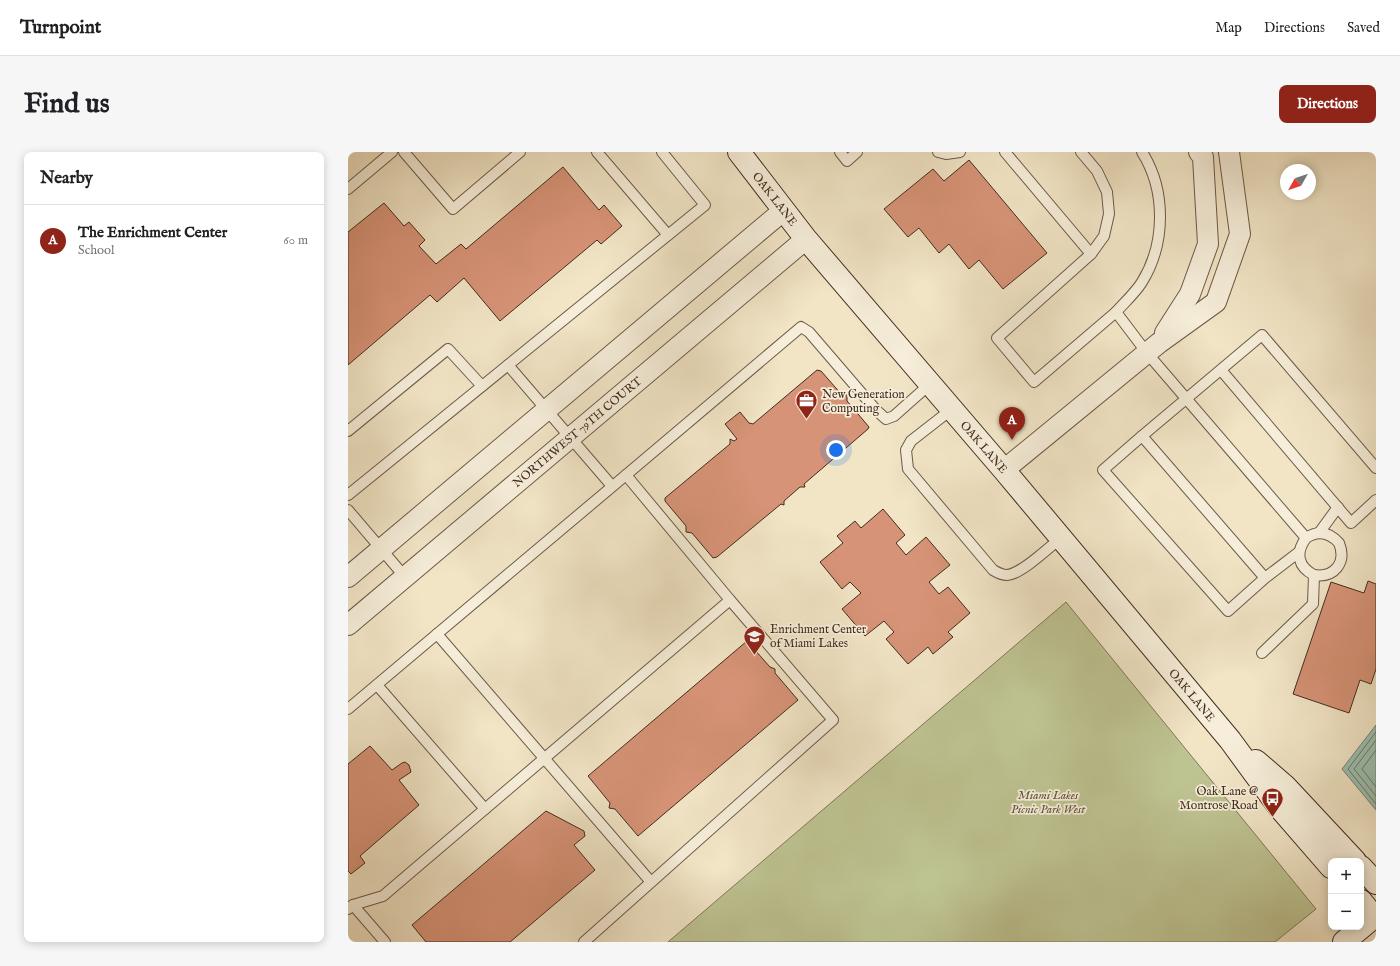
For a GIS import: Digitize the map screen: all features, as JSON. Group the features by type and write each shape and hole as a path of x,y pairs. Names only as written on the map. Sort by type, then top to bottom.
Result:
{"street":[{"name":"OAK LANE","path":"739,152 806,239 1004,470 1230,740 1278,807 1328,864"},
{"path":"1153,348 1190,294 1208,244 1203,157 1198,152"},
{"path":"1004,470 1153,348 1216,302 1240,234 1229,152"},
{"path":"348,577 784,210"},
{"name":"NORTHWEST 79TH COURT","path":"348,625 806,239"},
{"name":"OAK LANE","path":"1230,740 1285,786 1352,858"},
{"path":"1364,870 1376,883"},
{"path":"1344,942 1373,915"}],"lane":[{"path":"348,189 392,152"},
{"path":"404,152 453,209 520,152"},
{"path":"597,152 668,235"},
{"path":"348,495 705,205 662,152"},
{"path":"840,152 847,161 857,152"},
{"path":"938,152 946,154 960,152"},
{"path":"1005,152 1091,254"},
{"path":"1081,152 1097,171 1107,192 1109,214 1104,236 1091,254 997,338 1034,382 1116,312 1142,282 1158,244 1161,204 1150,165 1142,152"},
{"path":"1116,312 1153,348 1187,399 1306,538"},
{"path":"348,709 801,327 809,332 876,410 886,419 894,416 930,384"},
{"path":"1299,552 1302,566 1314,576 1329,575 1335,571 1342,558 1339,543 1327,534 1320,533 1306,538 1299,552 1265,578 1228,611 1103,470 1262,335 1376,468"},
{"path":"348,431 448,349 482,386"},
{"path":"508,365 612,486"},
{"path":"1221,370 1351,523 1376,500"},
{"path":"952,409 911,441 906,450 908,468 993,570 1001,574 1009,575 1018,572 1061,538"},
{"path":"1142,436 1265,578"},
{"path":"584,942 833,720 730,600 626,475"},
{"path":"1320,533 1338,508"},
{"path":"348,510 406,577"},
{"path":"1262,653 1313,604 1314,576"},
{"path":"385,942 351,907 382,896 730,600"},
{"path":"437,634 543,759 651,882"},
{"path":"377,684 485,809"}],"green space":[{"name":"Miami Lakes Picnic Park West","path":"1066,602 1316,909 1275,942 668,942"}],"water":[{"path":"1376,725 1376,810 1342,769"}],"building":[{"path":"969,160 1047,253 1003,289 979,260 969,269 949,244 939,253 919,228 908,237 884,209 933,169 944,181"},
{"path":"563,167 599,210 604,205 622,226 601,244 597,240 500,321 464,278 437,302 430,295 348,365 348,232 384,203 404,226 409,222 425,240 419,246 436,264 461,244 466,249"},
{"path":"817,370 821,371 842,395 847,395 847,401 869,427 868,429 804,484 805,487 800,487 784,501 784,505 781,504 717,557 713,558 692,533 686,532 686,526 665,501 665,498 730,444 730,439 734,441 737,439 725,424 740,412 749,423 753,424"},
{"path":"883,509 905,535 896,543 906,555 926,537 950,565 929,582 939,594 948,587 970,613 948,632 953,637 933,654 928,647 908,664 886,639 894,632 884,621 865,636 842,609 861,593 850,582 842,589 820,562 843,543 837,536 855,521 861,528"},
{"path":"1368,581 1376,584 1376,669 1371,684 1360,680 1349,713 1293,694 1331,582 1364,593"},
{"path":"747,641 770,667 775,669 775,673 798,700 638,836 615,809 609,808 610,803 588,776"},
{"path":"370,746 392,770 405,762 409,765 411,772 399,780 419,805 360,856 365,863 351,874 348,871 348,764"},
{"path":"546,811 584,831 585,836 574,845 595,870 510,942 426,942 412,925"}],"place":[{"name":"New Generation Computing","path":"807,420"},
{"name":"The Enrichment Center","path":"1012,440"},
{"name":"Enrichment Center of Miami Lakes","path":"755,656"},
{"name":"Oak Lane @ Montrose Road","path":"1273,818"}]}
